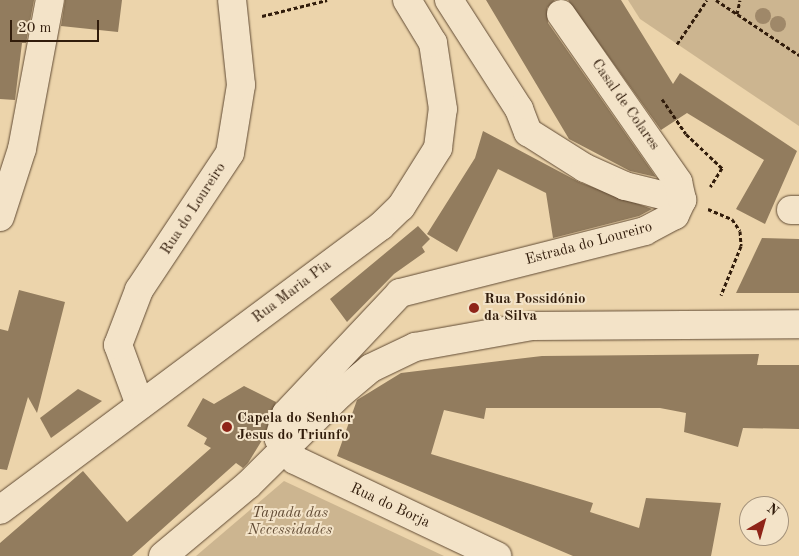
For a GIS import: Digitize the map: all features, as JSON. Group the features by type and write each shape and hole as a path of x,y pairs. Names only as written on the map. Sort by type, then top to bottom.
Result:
{"street":[{"path":"0,217 22,149 50,0"},
{"name":"Rua Maria Pia","path":"0,510 381,226 418,184 438,148 443,109 433,43 407,0"},
{"path":"449,0 519,108 528,132 585,168 625,186 690,202"},
{"name":"Rua do Loureiro","path":"140,405 118,345 139,290 230,153 241,85 233,11"},
{"name":"Casal de Colares","path":"562,14 690,202"},
{"name":"Estrada do Loureiro","path":"286,451 279,440 286,414 400,293 645,230 675,215 690,202"},
{"path":"163,556 286,451 371,368 415,347 448,338 553,325 799,324"},
{"name":"Rua do Borja","path":"286,451 307,467 497,556"}],"path":[{"path":"233,11 327,0"},
{"path":"677,44 707,0"},
{"path":"716,0 799,55"},
{"path":"737,14 740,0"},
{"path":"662,99 686,134 722,168 690,202 732,219 740,231 739,254 722,287"}],"green space":[{"path":"628,0 799,0 799,126 640,19"},
{"name":"Tapada das Necessidades","path":"284,481 444,556 196,556"}],"building":[{"path":"0,0 34,0 26,43 22,43 15,100 0,99"},
{"path":"65,0 122,0 118,32 61,26"},
{"path":"486,0 555,0 547,8 548,23 656,177 630,171 569,139"},
{"path":"568,0 621,0 673,84 680,73 797,151 765,224 736,209 764,160 687,113 661,130"},
{"path":"483,131 579,182 652,209 639,216 553,238 546,193 498,169 457,252 427,234 475,158"},
{"path":"418,226 430,239 422,247 425,252 394,274 347,322 330,299"},
{"path":"762,238 799,239 799,293 736,293"},
{"path":"19,290 65,302 37,413 28,397 7,470 0,469 0,329 8,331"},
{"path":"759,354 757,365 799,365 799,429 743,428 738,447 684,432 686,413 660,408 486,408 484,419 444,410 431,454 593,503 590,512 639,528 646,498 721,503 711,556 573,556 337,456 357,400 401,373 542,356"},
{"path":"244,386 276,402 264,437 248,463 243,468 236,463 132,556 0,556 0,543 83,471 127,522 211,448 204,444 207,438 187,426 203,398 214,404"},
{"path":"78,389 102,401 51,438 40,418"}],"place":[{"name":"Rua Possidónio da Silva","path":"474,308"},
{"name":"Capela do Senhor Jesus do Triunfo","path":"227,427"}]}
